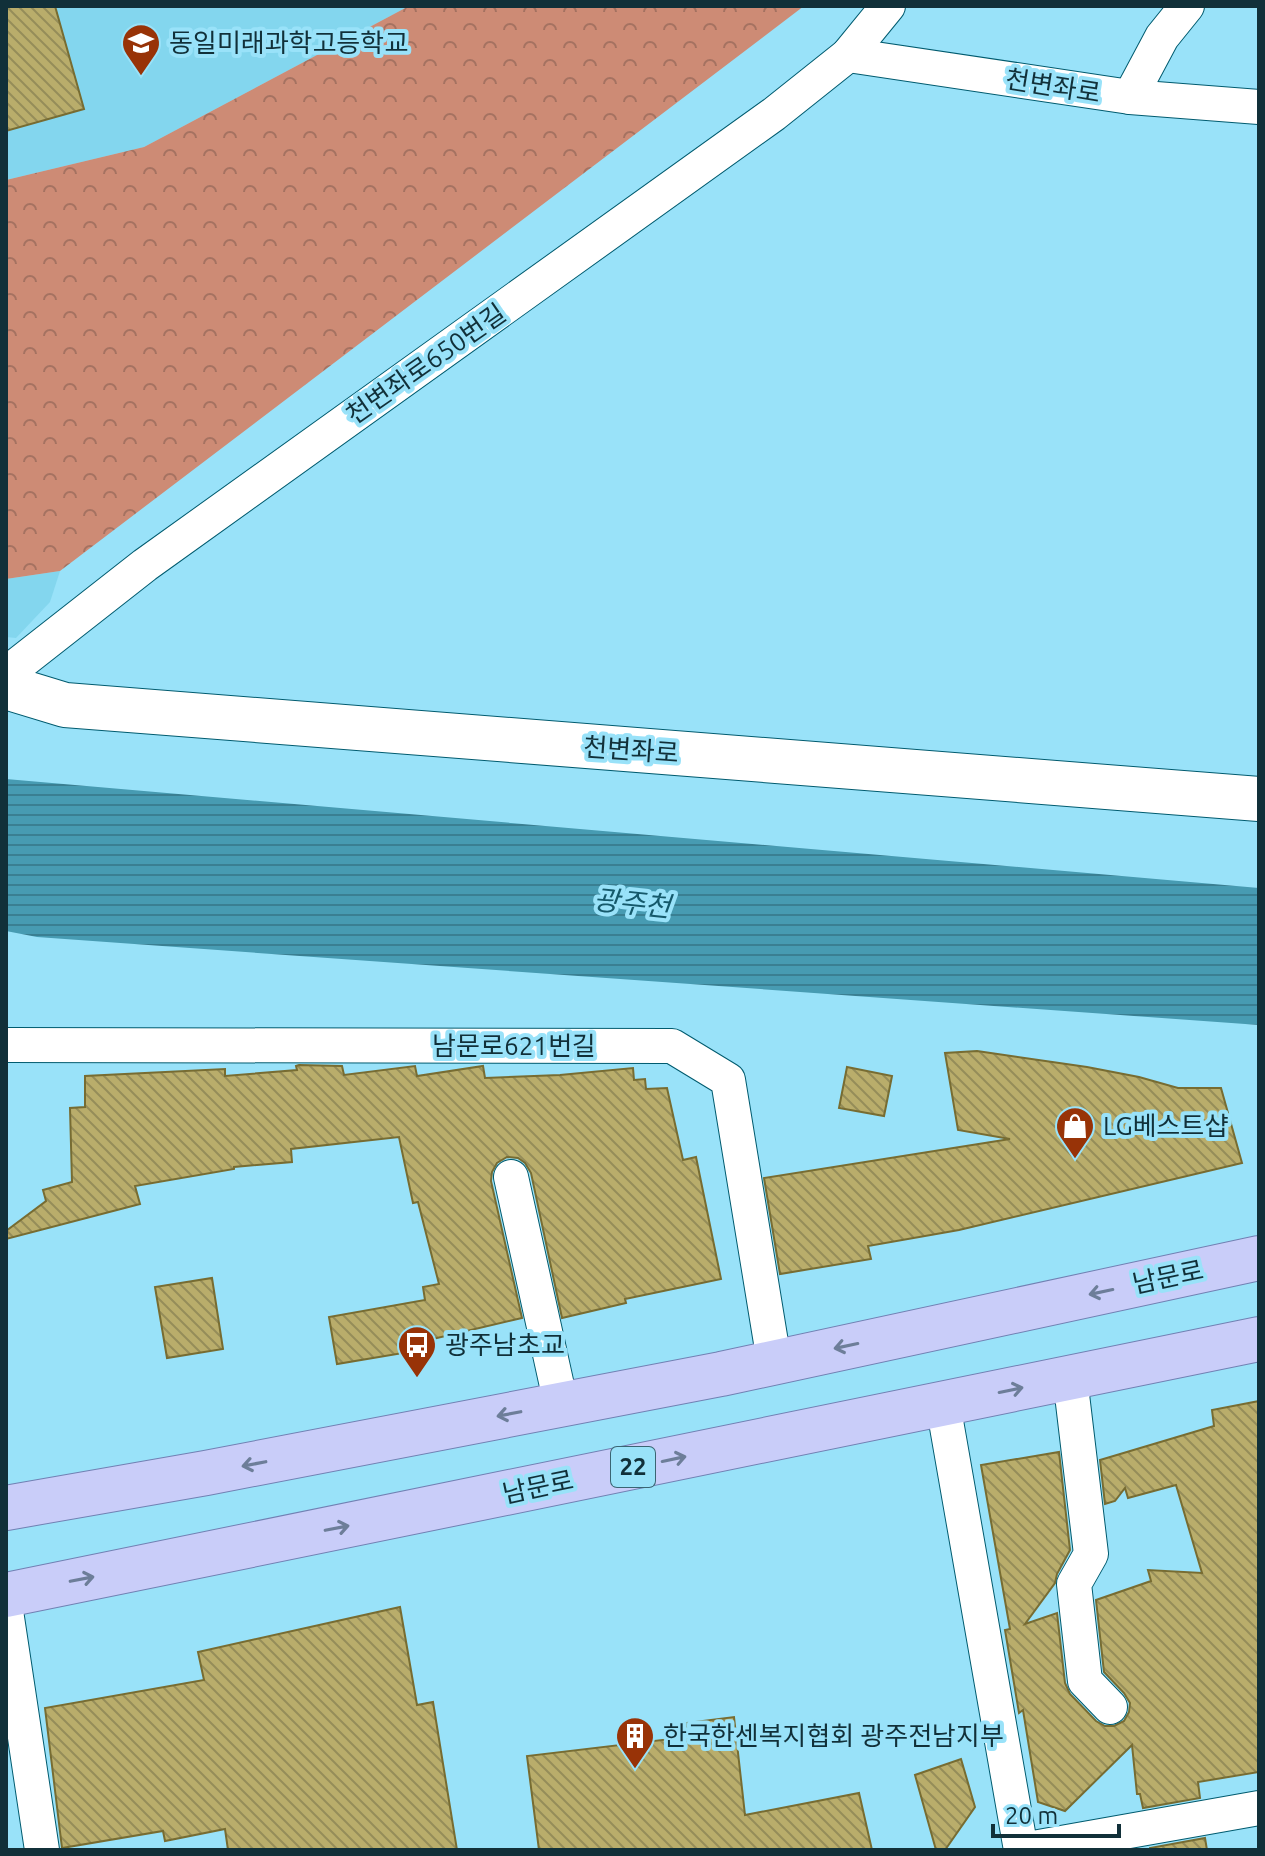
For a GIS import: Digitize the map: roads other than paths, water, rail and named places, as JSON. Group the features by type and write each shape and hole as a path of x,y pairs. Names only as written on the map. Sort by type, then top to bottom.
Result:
{"main road":[{"name":"천변좌로","path":"6,687 65,705 1259,799"},
{"name":"남문로","path":"6,1508 206,1473 561,1404 1259,1258"},
{"name":"남문로","path":"6,1595 1259,1339"}],"street":[{"name":"천변좌로650번길","path":"6,674 145,565 738,141 848,55 888,6"},
{"path":"1130,97 1162,37 1187,6"},
{"name":"천변좌로","path":"848,55 1130,97 1259,107"},
{"name":"남문로621번길","path":"6,1045 672,1046 728,1080 774,1361"},
{"path":"511,1177 561,1404"},
{"path":"1070,1378 1091,1554 1074,1584 1085,1681 1110,1707"},
{"path":"943,1404 1021,1850 1259,1808"},
{"path":"6,1611 42,1850"}],"water":[{"name":"광주천","path":"6,779 1259,888 1259,1025 37,937 6,931"}],"place":[{"name":"동일미래과학고등학교","path":"141,77"},
{"name":"LG베스트샵","path":"1075,1160"},
{"name":"광주남초교","path":"417,1379"},
{"name":"한국한센복지협회 광주전남지부","path":"635,1770"}]}
